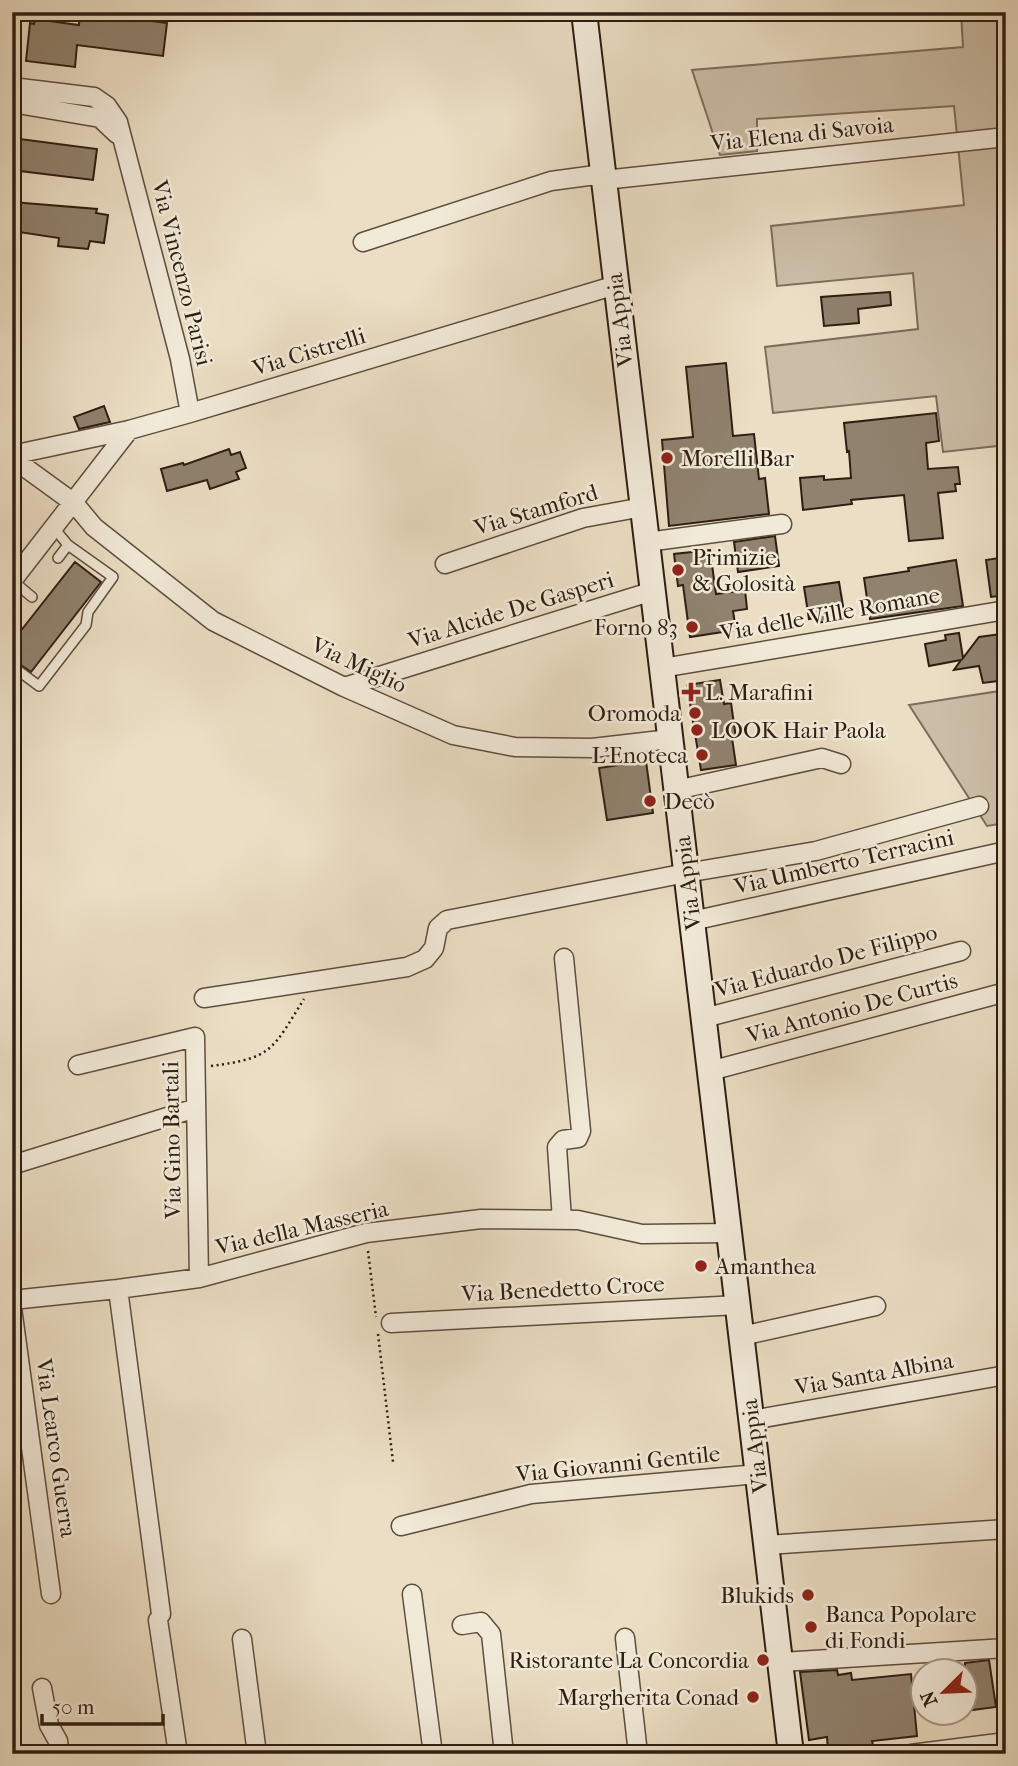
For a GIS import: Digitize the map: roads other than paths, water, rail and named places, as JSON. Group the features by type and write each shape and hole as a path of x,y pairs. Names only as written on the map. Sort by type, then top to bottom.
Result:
{"main road":[{"name":"Via Appia","path":"584,12 792,1754"}],"street":[{"name":"Via Vincenzo Parisi","path":"12,87 94,97 107,106 118,122 180,359 190,413"},
{"name":"Via Vincenzo Parisi","path":"12,103 100,118 113,128 125,145"},
{"name":"Via Elena di Savoia","path":"363,242 551,181 1006,137"},
{"name":"Via Cistrelli","path":"12,457 190,413 616,285"},
{"path":"12,581 129,430"},
{"name":"Via Miglio","path":"12,457 74,503 94,527 213,621 344,687 453,734 515,747 592,748 670,739"},
{"name":"Via Stamford","path":"445,564 583,517 643,507"},
{"path":"647,542 782,524"},
{"name":"Via Alcide De Gasperi","path":"344,687 653,591"},
{"name":"Via delle Ville Romane","path":"662,668 1006,610"},
{"path":"677,790 821,758 841,764"},
{"path":"204,998 407,967 425,959 434,948 438,928 447,920 686,873 816,852 979,806"},
{"name":"Via Umberto Terracini","path":"692,921 1006,851"},
{"name":"Via Eduardo De Filippo","path":"704,1018 961,951"},
{"path":"562,1220 557,1147 563,1140 578,1138 581,1131 564,958"},
{"name":"Via Antonio De Curtis","path":"710,1071 1006,992"},
{"name":"Via Gino Bartali","path":"78,1065 195,1037 198,1278"},
{"path":"12,1165 196,1108"},
{"name":"Via della Masseria","path":"12,1300 198,1278 366,1233 481,1219 578,1220 642,1234 729,1233"},
{"path":"118,1289 178,1754"},
{"name":"Via Benedetto Croce","path":"391,1323 738,1304"},
{"path":"742,1336 876,1306"},
{"name":"Via Learco Guerra","path":"12,1308 51,1594"},
{"name":"Via Santa Albina","path":"752,1420 1006,1375"},
{"name":"Via Giovanni Gentile","path":"401,1526 531,1494 758,1474"},
{"path":"767,1545 1006,1529"},
{"path":"412,1594 433,1754"},
{"path":"463,1625 481,1622 491,1634 505,1754"},
{"path":"625,1638 638,1754"},
{"path":"242,1639 257,1754"},
{"path":"781,1662 1006,1648"},
{"path":"42,1688 49,1725 58,1741 60,1754"},
{"path":"911,1754 1006,1742"}],"lane":[{"path":"12,666 39,686 86,625 88,612 113,577 68,545 54,528"},
{"path":"58,558 68,545"},
{"path":"12,581 32,597"}],"place":[{"name":"Morelli Bar","path":"667,458"},
{"name":"Primizie & Golosità","path":"678,570"},
{"name":"Forno 83","path":"692,627"},
{"name":"L. Marafini","path":"691,692"},
{"name":"Oromoda","path":"695,713"},
{"name":"LOOK Hair Paola","path":"697,730"},
{"name":"L'Enoteca","path":"702,755"},
{"name":"Decò","path":"650,801"},
{"name":"Amanthea","path":"701,1266"},
{"name":"Blukids","path":"808,1595"},
{"name":"Banca Popolare di Fondi","path":"811,1627"},
{"name":"Ristorante La Concordia","path":"763,1660"},
{"name":"Margherita Conad","path":"753,1697"}]}
